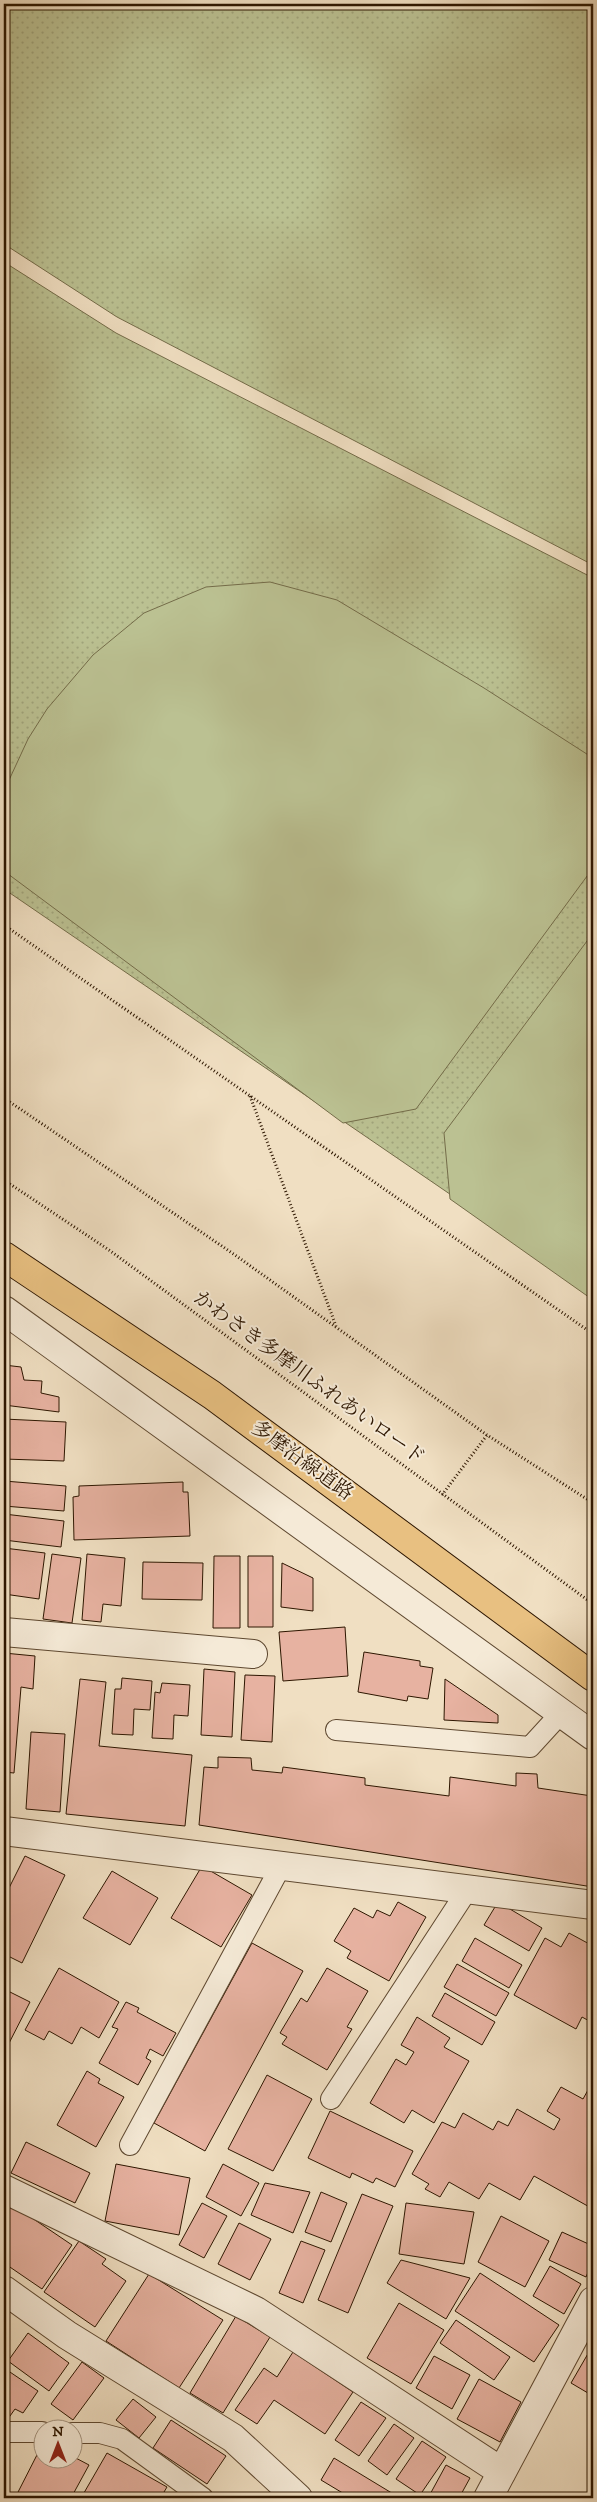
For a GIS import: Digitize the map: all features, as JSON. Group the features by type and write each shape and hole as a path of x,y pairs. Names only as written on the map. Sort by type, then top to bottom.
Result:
{"main road":[{"name":"多摩沿線道路","path":"4,1256 212,1395 593,1677"}],"street":[{"path":"4,1310 593,1736"},
{"path":"4,1632 253,1654"},
{"path":"4,1831 593,1905"},
{"path":"4,2189 256,2312 502,2472"},
{"path":"4,2290 67,2335 234,2438 298,2498"},
{"path":"488,2498 593,2301"}],"lane":[{"path":"336,1730 530,1747 562,1712"},
{"path":"130,2145 281,1866"},
{"path":"331,2099 468,1889"},
{"path":"4,2432 32,2432"},
{"path":"82,2433 100,2433 122,2439 203,2498"}],"path":[{"path":"4,925 593,1334"},
{"path":"250,1095 336,1327"},
{"path":"4,1098 235,1255 487,1435 593,1503"},
{"name":"かわさき多摩川ふれあいロード","path":"4,1180 110,1250 593,1604"},
{"path":"442,1495 487,1435"}],"green space":[{"path":"4,4 593,4 593,565 117,317 4,244"},
{"path":"4,262 116,333 593,578 593,1292 4,889"},
{"path":"270,582 337,600 484,688 593,758 593,868 416,1109 343,1123 4,871 4,791 28,739 47,709 93,655 144,613 206,587"},
{"path":"593,933 593,1300 450,1199 444,1133"}],"building":[{"path":"4,1365 21,1367 24,1380 42,1381 41,1393 59,1397 59,1412 4,1405"},
{"path":"4,1419 66,1422 64,1461 4,1459"},
{"path":"4,1481 66,1486 64,1511 4,1506"},
{"path":"183,1482 183,1492 188,1492 190,1536 74,1540 73,1497 79,1496 79,1486"},
{"path":"4,1514 64,1521 61,1547 4,1540"},
{"path":"4,1548 45,1553 39,1599 4,1594"},
{"path":"52,1554 81,1558 72,1623 43,1619"},
{"path":"87,1554 125,1558 121,1606 103,1604 101,1622 82,1620"},
{"path":"214,1556 240,1556 240,1628 213,1628"},
{"path":"248,1556 273,1556 273,1627 248,1627"},
{"path":"143,1562 203,1563 202,1600 142,1599"},
{"path":"282,1563 313,1578 313,1611 281,1607"},
{"path":"345,1627 348,1676 283,1681 279,1632"},
{"path":"364,1652 420,1661 420,1666 433,1668 428,1699 408,1696 407,1701 358,1692"},
{"path":"4,1653 35,1656 33,1689 21,1687 14,1773 4,1772"},
{"path":"204,1669 235,1672 232,1737 201,1735"},
{"path":"245,1675 275,1676 272,1742 241,1740"},
{"path":"122,1678 152,1681 150,1710 134,1709 133,1735 112,1734 115,1689 121,1689"},
{"path":"80,1679 106,1682 99,1746 192,1755 185,1826 66,1814"},
{"path":"445,1679 498,1715 498,1723 444,1720"},
{"path":"162,1683 190,1685 188,1716 174,1715 173,1739 152,1738 155,1692 160,1693"},
{"path":"31,1732 65,1734 60,1812 26,1809"},
{"path":"218,1757 251,1758 252,1770 282,1773 283,1767 365,1778 365,1785 449,1796 450,1777 516,1786 516,1773 537,1774 538,1788 592,1796 593,1887 199,1825 204,1767 218,1768"},
{"path":"25,1856 65,1875 22,1963 4,1954 4,1898"},
{"path":"202,1866 252,1895 221,1947 171,1918"},
{"path":"112,1871 158,1898 130,1945 83,1918"},
{"path":"398,1902 426,1917 389,1981 347,1958 351,1951 334,1941 354,1908 373,1918 377,1910 390,1916"},
{"path":"498,1902 542,1928 529,1951 484,1925"},
{"path":"569,1933 593,1946 593,2023 582,2017 576,2029 514,1995 545,1938 561,1947"},
{"path":"475,1938 522,1965 509,1988 462,1961"},
{"path":"252,1943 303,1971 205,2151 154,2123"},
{"path":"457,1964 509,1993 496,2016 444,1987"},
{"path":"59,1968 119,2002 99,2038 81,2027 72,2044 49,2031 44,2040 25,2030"},
{"path":"327,1968 368,1991 347,2027 352,2029 327,2070 282,2044 287,2037 280,2033 301,1998 307,2002"},
{"path":"4,1989 30,2002 4,2053"},
{"path":"445,1993 495,2022 482,2045 432,2016"},
{"path":"126,2002 139,2008 137,2012 176,2033 163,2056 150,2049 146,2058 151,2061 138,2085 99,2063 118,2029 112,2027"},
{"path":"417,2017 450,2038 444,2047 469,2061 434,2123 412,2110 404,2123 370,2103 396,2059 406,2065 414,2052 401,2045"},
{"path":"87,2071 100,2079 98,2083 124,2097 96,2147 57,2125"},
{"path":"267,2075 312,2099 273,2171 228,2149"},
{"path":"593,2081 593,2209 534,2176 520,2200 489,2183 479,2199 449,2182 440,2197 425,2189 429,2184 412,2174 442,2122 455,2128 463,2113 493,2130 498,2121 508,2126 517,2109 554,2130 560,2119 547,2111 561,2087 583,2099"},
{"path":"330,2111 413,2151 395,2187 376,2178 373,2183 352,2173 350,2178 308,2158"},
{"path":"26,2142 90,2173 75,2203 11,2173"},
{"path":"116,2164 190,2178 179,2235 105,2221"},
{"path":"223,2164 259,2183 241,2216 206,2197"},
{"path":"265,2183 310,2192 293,2233 251,2215"},
{"path":"321,2192 347,2203 331,2242 305,2232"},
{"path":"362,2194 393,2206 348,2313 318,2300"},
{"path":"4,2199 72,2245 42,2289 4,2263"},
{"path":"202,2203 227,2216 204,2258 179,2245"},
{"path":"406,2203 474,2212 464,2264 399,2254"},
{"path":"501,2216 549,2241 525,2287 478,2262"},
{"path":"239,2223 271,2239 250,2280 218,2264"},
{"path":"562,2232 593,2246 593,2260 586,2277 549,2260"},
{"path":"79,2241 106,2259 102,2264 126,2281 95,2327 44,2292"},
{"path":"301,2241 325,2250 303,2303 279,2293"},
{"path":"401,2260 470,2278 446,2319 387,2283"},
{"path":"550,2266 581,2284 564,2314 533,2296"},
{"path":"480,2273 559,2325 534,2362 455,2311"},
{"path":"149,2274 223,2320 179,2388 106,2341"},
{"path":"399,2303 444,2330 411,2384 367,2358"},
{"path":"236,2316 270,2337 223,2413 190,2393"},
{"path":"456,2320 510,2357 494,2380 440,2343"},
{"path":"28,2333 69,2363 49,2391 8,2361"},
{"path":"593,2345 593,2396 571,2383"},
{"path":"293,2352 353,2392 325,2434 274,2400 257,2424 235,2410 264,2368 277,2377"},
{"path":"434,2356 470,2375 452,2409 416,2388"},
{"path":"82,2362 104,2378 73,2420 51,2404"},
{"path":"4,2368 38,2391 23,2413 15,2409 5,2423"},
{"path":"479,2379 521,2402 500,2442 457,2419"},
{"path":"133,2399 156,2417 139,2438 116,2420"},
{"path":"361,2402 386,2418 359,2456 335,2440"},
{"path":"171,2420 226,2456 207,2484 153,2448"},
{"path":"394,2424 414,2438 387,2475 368,2461"},
{"path":"422,2441 446,2457 420,2495 396,2479"},
{"path":"107,2453 167,2487 164,2492 171,2496 169,2498 81,2498"},
{"path":"334,2458 400,2498 351,2498 321,2480"},
{"path":"82,2461 89,2465 71,2498 15,2498 32,2465 32,2470 82,2470"},
{"path":"446,2465 470,2478 459,2498 428,2498"}]}
